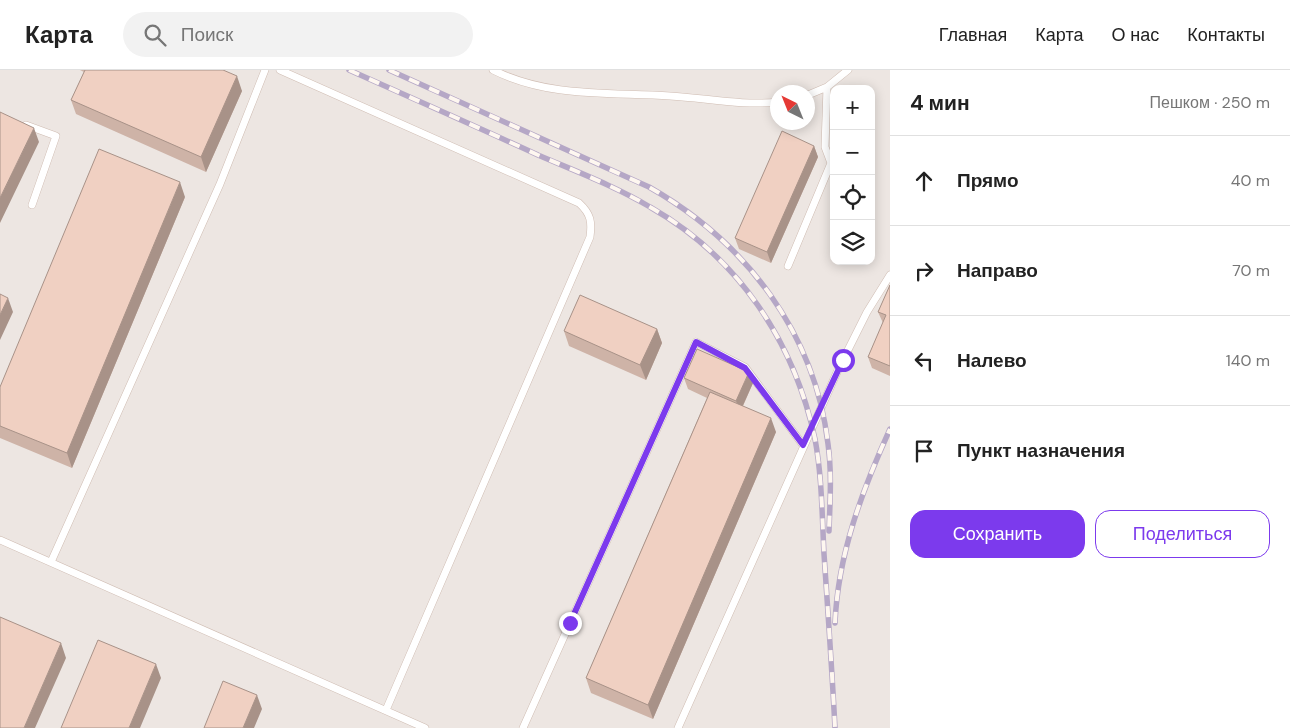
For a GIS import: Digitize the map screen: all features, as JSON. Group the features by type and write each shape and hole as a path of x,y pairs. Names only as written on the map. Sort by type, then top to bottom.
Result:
{"lane":[{"path":"51,562 220,184 265,70"},
{"path":"280,70 579,202 588,211 592,223 590,237 386,710"},
{"path":"493,70 530,84 573,92 667,96 740,103 770,102"},
{"path":"815,92 827,87 848,70"},
{"path":"788,266 831,163 825,147 827,87"},
{"path":"16,121 56,136 32,205"},
{"path":"678,728 803,445 848,350 890,275"},
{"path":"523,728 696,342 745,368 803,445"},
{"path":"0,540 425,728"}],"shaded area":[{"path":"0,70 890,70 890,728 0,728"}],"building":[{"path":"85,70 223,70 237,76 201,157 71,100"},
{"path":"0,112 34,128 0,198"},
{"path":"782,131 814,146 767,252 735,238"},
{"path":"99,149 180,182 67,453 0,426 0,387"},
{"path":"890,285 890,366 868,357 886,315 878,312"},
{"path":"0,294 8,298 0,315"},
{"path":"580,295 657,329 640,365 564,331"},
{"path":"697,349 749,372 736,401 684,378"},
{"path":"710,392 771,418 648,705 586,678"},
{"path":"0,617 61,643 24,728 0,728"},
{"path":"98,640 156,664 129,728 61,728"},
{"path":"223,681 257,695 243,728 204,728"}],"railway":[{"path":"349,70 637,199 681,227 710,251 758,305 777,336 793,368 815,439 820,482 835,728"},
{"path":"389,70 649,187 684,209 716,235 745,263 770,294 791,328 808,365 821,403 830,466 829,531"},
{"path":"835,623 841,572 853,523 890,429"}],"route":[{"path":"570,623 696,342 745,368 803,445 843,360"}]}
